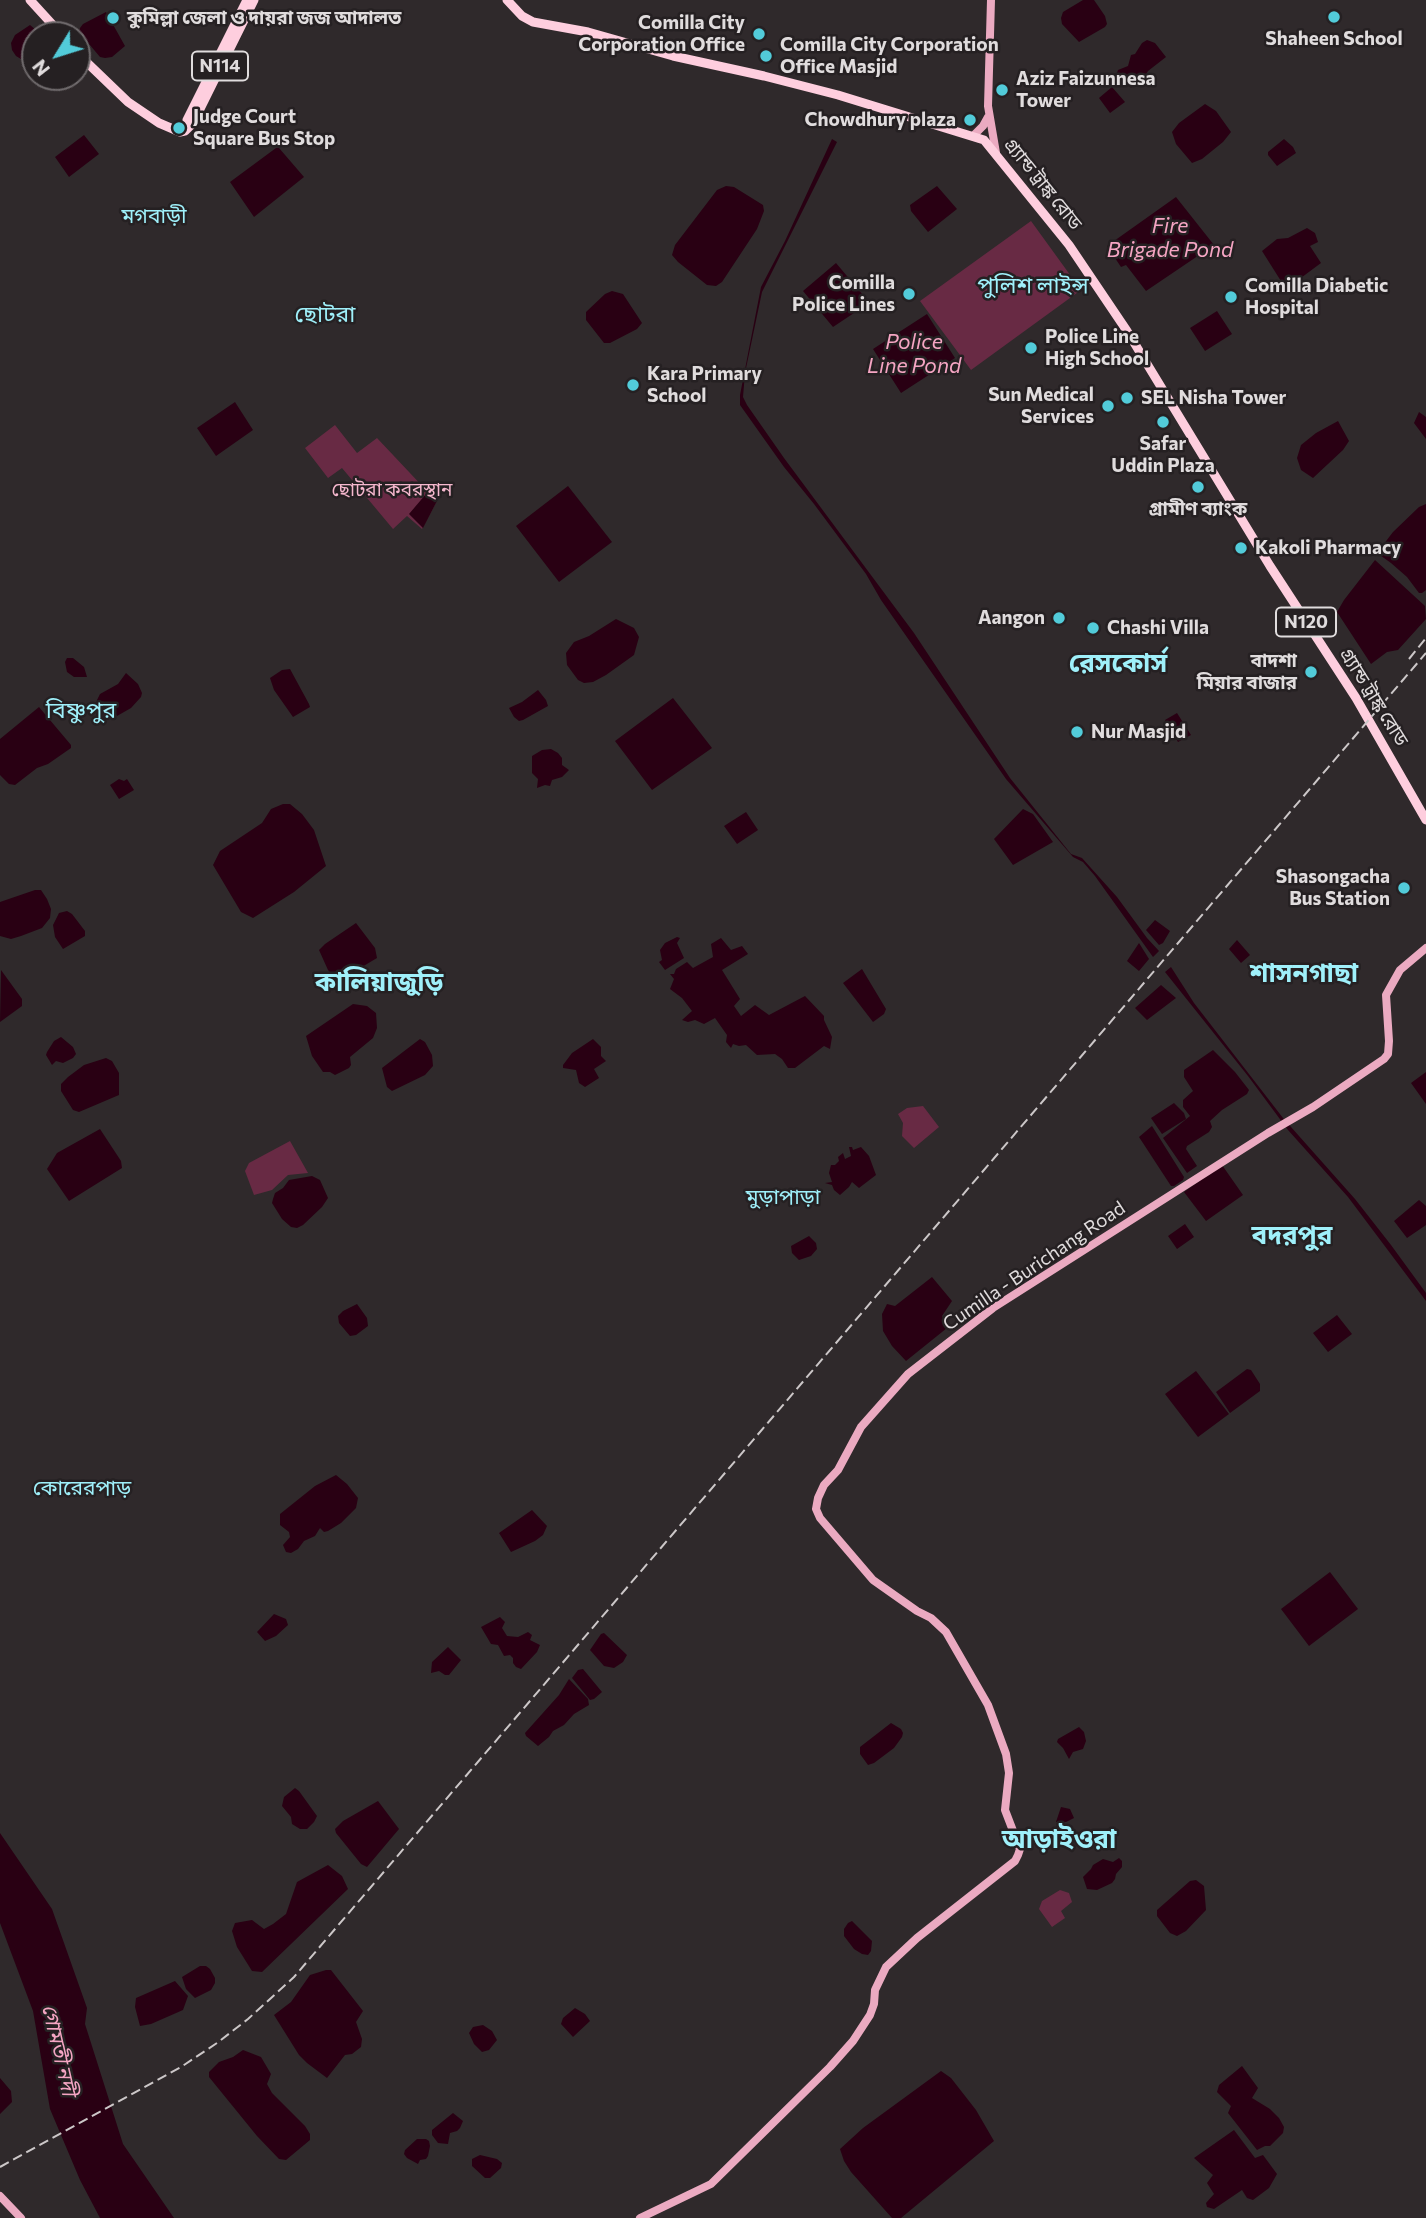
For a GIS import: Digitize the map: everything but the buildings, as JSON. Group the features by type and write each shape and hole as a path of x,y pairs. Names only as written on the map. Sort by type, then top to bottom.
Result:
{"highway":[{"path":"30,0 49,21"},
{"name":"N114","path":"205,89 247,0"},
{"name":"N114","path":"91,66 128,102 167,127 180,132 186,131 187,120 254,0"},
{"name":"গ্র্যান্ড ট্রাঙ্ক রোড","path":"507,0 522,16 533,22 588,32 673,56 764,75 984,140 1069,244 1093,279 1270,566 1356,698 1426,820"}],"main road":[{"path":"991,0 988,117 996,153"},
{"path":"973,136 988,117"},
{"name":"Cumilla - Burichang Road","path":"640,2218 710,2184 830,2067 853,2041 870,2015 875,1990 886,1967 917,1938 1016,1861 1020,1849 1004,1810 1009,1773 1006,1754 989,1705 946,1632 931,1618 873,1580 820,1518 816,1509 824,1485 838,1470 862,1427 908,1374 993,1308 1367,1072 1386,1057 1389,1041 1386,995 1400,970 1426,948"},
{"path":"0,2196 21,2218"}],"green space":[{"path":"1031,221 1081,290 971,370 920,301"},
{"name":"ছোটরা কবরস্থান","path":"335,425 357,453 377,438 426,490 438,499 422,529 407,516 393,529 342,468 328,478 305,448"},
{"path":"923,1106 939,1127 914,1148 902,1136 903,1123 898,1114 907,1108"},
{"path":"290,1141 308,1173 288,1175 272,1190 254,1195 245,1171 249,1163"},
{"path":"1060,1890 1069,1893 1072,1902 1061,1911 1065,1918 1052,1927 1039,1909 1042,1901"}],"water":[{"path":"1083,0 1094,0 1107,24 1079,42 1062,24 1061,18 1063,12"},
{"path":"106,12 125,46 112,57 100,57 91,46 91,21 89,21"},
{"path":"21,31 21,59 12,50 11,43"},
{"path":"1147,40 1155,43 1166,57 1131,88 1126,78 1117,73 1118,70 1128,66 1131,55"},
{"path":"1112,87 1125,102 1110,113 1099,98"},
{"path":"1205,104 1216,111 1231,132 1202,159 1192,163 1176,144 1172,132 1179,123"},
{"path":"84,135 99,154 69,177 55,157"},
{"path":"832,139 837,142 762,292 745,373 743,397 784,458 914,633 1010,778 1071,854 1082,858 1117,897 1159,951 1153,957 1095,876 1083,862 1073,857 1006,779 881,600 866,574 740,405 740,395 761,287"},
{"path":"1284,139 1296,153 1277,166 1268,152"},
{"path":"279,148 304,177 254,217 230,182"},
{"path":"726,186 734,187 763,205 764,211 757,229 722,282 716,286 707,285 672,255 675,245 717,190"},
{"path":"937,186 957,209 928,232 911,211 910,205"},
{"name":"Fire Brigade Pond","path":"1176,197 1214,245 1146,291 1126,265 1121,267 1107,246"},
{"path":"1307,228 1315,233 1318,242 1310,246 1321,263 1286,289 1262,251 1277,239 1288,238"},
{"path":"836,263 863,295 863,299 860,309 833,327 803,291"},
{"path":"612,291 623,294 642,323 637,329 610,343 604,343 586,320 586,312"},
{"path":"1217,311 1232,334 1205,351 1190,328"},
{"name":"Police Line Pond","path":"927,314 955,358 901,393 873,349"},
{"path":"235,402 253,430 216,456 197,428"},
{"path":"1419,412 1426,417 1426,439 1414,423"},
{"path":"1338,421 1349,441 1313,478 1301,470 1297,458 1301,445"},
{"path":"568,486 612,542 559,582 516,526"},
{"path":"426,494 437,501 423,528 409,514"},
{"path":"1426,504 1426,590 1419,593 1407,577 1377,553 1393,532 1419,507"},
{"path":"1375,560 1425,606 1426,619 1398,650 1387,652 1371,664 1337,612"},
{"path":"616,619 634,628 639,637 634,655 593,682 584,683 578,680 567,665 566,653 574,642"},
{"path":"67,658 73,658 84,667 87,677 74,677 67,672 65,662"},
{"path":"290,669 310,707 293,717 274,690 270,678 282,670"},
{"path":"126,673 138,684 142,693 131,708 117,716 111,705 103,708 97,700 100,694 118,684"},
{"path":"538,690 548,706 519,721 509,708"},
{"path":"673,698 712,748 652,790 615,741"},
{"path":"39,707 71,748 15,785 9,784 0,775 0,739"},
{"path":"1177,713 1191,735 1178,742 1165,720"},
{"path":"551,749 558,753 562,758 562,765 569,770 562,777 552,780 550,786 537,788 538,779 532,773 532,756 542,750"},
{"path":"119,779 127,779 134,790 119,799 110,785"},
{"path":"290,804 302,814 314,830 326,866 294,892 253,918 241,912 213,865 220,851 262,823 271,809"},
{"path":"1023,809 1033,814 1053,842 1013,865 994,839"},
{"path":"746,812 758,830 737,844 724,826"},
{"path":"41,890 47,899 51,909 50,918 42,928 21,936 11,939 0,936 0,902"},
{"path":"67,911 85,931 85,936 63,949 55,937 53,925 59,913"},
{"path":"1155,920 1170,931 1159,945 1146,930"},
{"path":"356,923 375,948 377,958 340,980 328,970 319,950"},
{"path":"680,938 677,943 684,958 665,970 659,962 662,960 660,950 665,943"},
{"path":"721,938 731,950 742,946 748,954 722,970 740,999 734,1006 741,1016 755,1005 769,1015 805,996 824,1016 832,1037 830,1049 824,1046 795,1068 788,1068 775,1054 757,1055 746,1045 733,1044 731,1048 726,1042 727,1035 715,1018 704,1024 695,1020 682,1020 692,1011 682,998 670,989 674,979 670,974 674,974 676,969 687,962 693,968 713,957 711,944"},
{"path":"1237,940 1250,955 1241,963 1229,949"},
{"path":"1139,943 1149,959 1139,971 1127,961"},
{"path":"1171,967 1194,1003 1283,1118 1355,1199 1391,1245 1426,1293 1426,1301 1348,1197 1288,1130 1165,972"},
{"path":"862,969 886,1009 884,1014 873,1022 843,983"},
{"path":"1,970 22,999 22,1006 0,1022"},
{"path":"1161,985 1176,998 1147,1020 1135,1008"},
{"path":"353,1004 367,1006 376,1013 377,1028 373,1038 350,1057 349,1068 335,1075 323,1072 312,1056 306,1036"},
{"path":"61,1037 73,1047 76,1054 63,1063 56,1061 52,1065 46,1055 54,1041"},
{"path":"420,1039 425,1042 432,1055 433,1066 425,1075 392,1091 387,1087 382,1068"},
{"path":"593,1039 601,1047 601,1056 606,1061 594,1069 599,1078 585,1087 579,1083 576,1070 563,1068 563,1065 572,1053"},
{"path":"1213,1050 1249,1090 1210,1121 1212,1127 1209,1132 1187,1146 1186,1149 1197,1166 1187,1173 1163,1138 1190,1116 1183,1107 1183,1100 1193,1091 1184,1077 1184,1070"},
{"path":"106,1058 112,1061 119,1073 119,1095 79,1112 73,1110 61,1091 61,1084 84,1065"},
{"path":"1426,1072 1426,1104 1411,1083"},
{"path":"1174,1103 1186,1119 1162,1134 1151,1118"},
{"path":"1152,1126 1184,1177 1174,1186 1171,1186 1139,1137"},
{"path":"100,1129 121,1161 122,1168 69,1201 47,1169 57,1153"},
{"path":"849,1147 853,1150 861,1147 869,1156 876,1175 859,1188 852,1182 840,1195 832,1185 825,1183 832,1182 829,1173 831,1165 839,1161 838,1157 843,1153 845,1159 851,1156"},
{"path":"1222,1165 1243,1195 1206,1221 1184,1192"},
{"path":"312,1176 320,1180 328,1198 303,1225 291,1227 272,1203 275,1193 289,1180"},
{"path":"1419,1200 1426,1206 1426,1225 1407,1238 1394,1221"},
{"path":"1185,1224 1194,1237 1177,1249 1168,1236"},
{"path":"809,1236 816,1243 817,1249 811,1256 799,1260 792,1253 791,1246"},
{"path":"932,1277 952,1301 942,1316 947,1328 906,1361 883,1331 882,1314 887,1304 895,1306"},
{"path":"357,1304 367,1318 368,1326 350,1336 339,1323 338,1316"},
{"path":"1337,1315 1352,1334 1328,1352 1313,1333"},
{"path":"1247,1369 1251,1370 1260,1384 1260,1391 1230,1413 1216,1392"},
{"path":"1196,1371 1229,1414 1198,1437 1165,1394"},
{"path":"336,1475 358,1498 356,1508 341,1523 324,1532 320,1528 315,1536 304,1541 298,1549 291,1553 286,1552 283,1545 290,1537 289,1532 280,1525 280,1514 315,1486"},
{"path":"532,1510 547,1526 543,1535 511,1552 499,1533"},
{"path":"1330,1572 1358,1609 1309,1646 1281,1609"},
{"path":"274,1614 286,1619 288,1625 276,1636 265,1641 257,1632"},
{"path":"500,1617 505,1622 502,1628 507,1636 518,1637 528,1632 532,1635 530,1640 540,1645 521,1669 516,1667 510,1655 504,1656 498,1645 491,1644 481,1627"},
{"path":"604,1633 627,1655 623,1662 614,1668 604,1666 590,1650"},
{"path":"448,1647 461,1660 449,1675 439,1671 431,1673 432,1662"},
{"path":"583,1669 602,1692 594,1699 590,1700 572,1678 578,1670"},
{"path":"569,1679 588,1699 589,1705 574,1714 538,1746 525,1733 559,1695"},
{"path":"891,1723 901,1729 902,1737 894,1748 868,1765 860,1754 860,1747"},
{"path":"1079,1727 1084,1732 1086,1741 1083,1749 1073,1752 1069,1759 1057,1742"},
{"path":"295,1788 317,1816 307,1829 300,1829 292,1824 291,1817 282,1806 284,1797"},
{"path":"378,1801 399,1829 367,1867 361,1864 335,1829 343,1821"},
{"path":"1061,1807 1070,1809 1074,1818 1066,1822 1056,1822"},
{"name":"গোমতী নদী","path":"0,1833 52,1909 87,2008 85,2024 123,2144 174,2218 100,2218 80,2180 50,2109 33,2011 0,1923"},
{"path":"1119,1858 1122,1867 1112,1883 1097,1890 1087,1889 1083,1877 1093,1865 1103,1859 1113,1862"},
{"path":"328,1865 342,1876 348,1889 262,1972 252,1971 237,1947 232,1931 235,1923 252,1920 264,1929 273,1924 286,1914 297,1882"},
{"path":"1196,1880 1204,1886 1206,1910 1186,1931 1177,1936 1170,1933 1157,1916 1157,1910 1190,1881"},
{"path":"852,1921 872,1941 868,1955 854,1949 844,1936 844,1929"},
{"path":"200,1966 210,1969 215,1983 211,1990 195,1998 186,1989 182,1977"},
{"path":"331,1970 363,2011 356,2022 362,2039 361,2047 352,2054 345,2055 327,2078 299,2055 274,2015 291,2002 310,1975"},
{"path":"175,1981 188,1996 183,2010 140,2026 135,2007 136,1998"},
{"path":"575,2008 590,2021 573,2037 561,2024 563,2018"},
{"path":"483,2025 492,2031 497,2040 489,2050 482,2052 469,2033 473,2027"},
{"path":"243,2050 261,2057 271,2074 267,2084 272,2093 310,2134 310,2140 286,2160 279,2159 257,2136 209,2077 209,2072 219,2062"},
{"path":"1242,2066 1258,2088 1252,2098 1270,2109 1284,2127 1283,2133 1270,2146 1257,2150 1228,2113 1231,2106 1217,2092 1219,2085"},
{"path":"941,2071 951,2078 976,2110 994,2141 901,2218 892,2218 851,2172 840,2149 863,2128"},
{"path":"0,2078 11,2091 12,2102 0,2114"},
{"path":"453,2113 463,2121 460,2128 450,2133 448,2144 438,2143 432,2130"},
{"path":"1234,2130 1255,2158 1263,2155 1277,2174 1269,2188 1253,2200 1247,2198 1242,2190 1214,2209 1207,2207 1206,2203 1214,2194 1207,2183 1213,2175 1194,2158"},
{"path":"417,2139 426,2139 430,2146 426,2159 420,2160 418,2164 404,2154"},
{"path":"480,2155 502,2163 501,2168 490,2178 485,2178 472,2166 472,2159"}],"railway":[{"path":"1409,659 1426,638"},
{"path":"0,2167 181,2067 248,2019 294,1977 1426,653"}],"place":[{"name":"Shaheen School","path":"1334,17"},
{"name":"কুমিল্লা জেলা ও দায়রা জজ আদালত","path":"113,18"},
{"name":"Comilla City Corporation Office","path":"759,34"},
{"name":"Comilla City Corporation Office Masjid","path":"766,56"},
{"name":"Aziz Faizunnesa Tower","path":"1002,90"},
{"name":"Chowdhury plaza","path":"970,120"},
{"name":"Judge Court Square Bus Stop","path":"179,128"},
{"name":"Comilla Police Lines","path":"909,294"},
{"name":"Comilla Diabetic Hospital","path":"1231,297"},
{"name":"Police Line High School","path":"1031,348"},
{"name":"Kara Primary School","path":"633,385"},
{"name":"SEL Nisha Tower","path":"1127,398"},
{"name":"Sun Medical Services","path":"1108,406"},
{"name":"Safar Uddin Plaza","path":"1163,422"},
{"name":"গ্রামীণ ব্যাংক","path":"1198,487"},
{"name":"Kakoli Pharmacy","path":"1241,548"},
{"name":"Aangon","path":"1059,618"},
{"name":"Chashi Villa","path":"1093,628"},
{"name":"বাদশা মিয়ার বাজার","path":"1311,672"},
{"name":"Nur Masjid","path":"1077,732"},
{"name":"Shasongacha Bus Station","path":"1404,888"}],"district":[{"name":"মগবাড়ী","path":"154,216"},
{"name":"পুলিশ লাইন্স","path":"1033,285"},
{"name":"ছোটরা","path":"325,314"},
{"name":"রেসকোর্স","path":"1118,663"},
{"name":"বিষ্ণুপুর","path":"81,710"},
{"name":"শাসনগাছা","path":"1304,973"},
{"name":"কালিয়াজুড়ি","path":"379,982"},
{"name":"মুড়াপাড়া","path":"783,1197"},
{"name":"বদরপুর","path":"1292,1235"},
{"name":"কোরেরপাড়","path":"82,1488"},
{"name":"আড়াইওরা","path":"1059,1839"}]}
